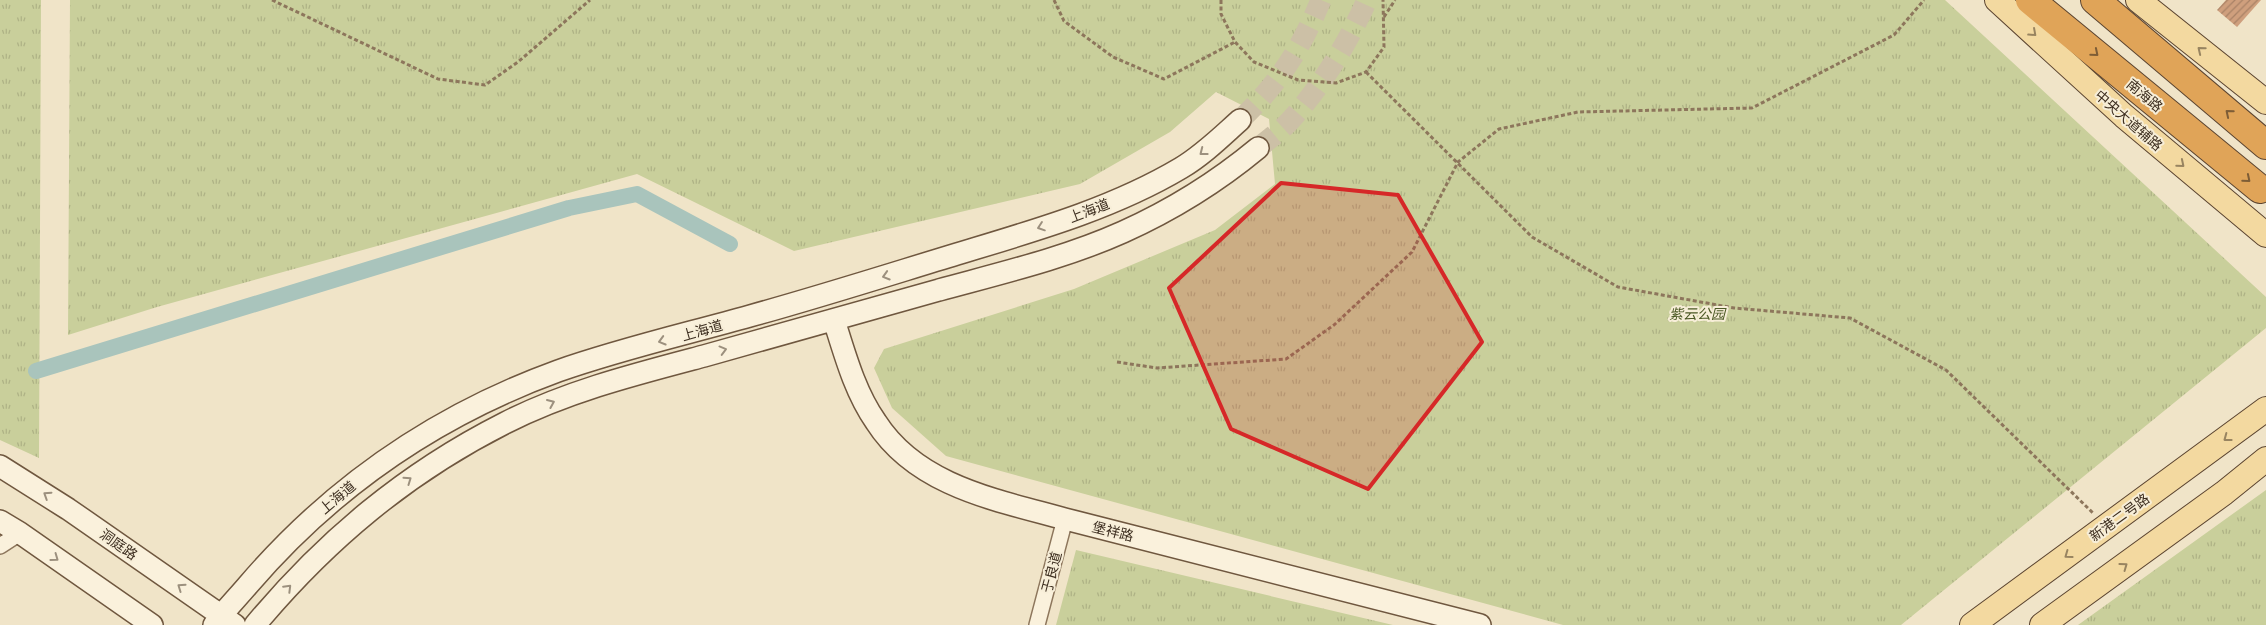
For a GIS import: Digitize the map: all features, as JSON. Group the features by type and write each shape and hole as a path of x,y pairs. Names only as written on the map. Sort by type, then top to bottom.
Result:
{"highway":[{"name":"南海路","path":"2030,0 2260,189"},
{"path":"2095,0 2266,145"}],"main road":[{"name":"中央大道辅路","path":"1997,0 2124,116 2266,234"},
{"path":"2138,0 2266,102"},
{"name":"新港二号路","path":"1972,625 2266,409"},
{"path":"2042,625 2224,494 2266,459"}],"street":[{"name":"上海道","path":"224,622 272,558 325,505 350,485 410,444 486,402 558,371 821,296 1083,213 1138,190 1183,167 1240,120"},
{"name":"上海道","path":"256,625 278,598 364,514 423,470 507,422 582,390 1017,268 1122,233 1160,214 1215,181 1258,148"},
{"name":"堡祥路","path":"834,320 846,359 862,398 876,422 909,460 936,478 1008,504 1480,625"},
{"name":"洞庭路","path":"0,466 68,509 224,622"},
{"name":"于良道","path":"1037,625 1065,519"},
{"path":"0,521 152,625"},
{"path":"0,546 20,533"}],"path":[{"path":"272,0 438,79 485,85 518,62 590,0"},
{"path":"1054,0 1064,21 1114,57 1164,79 1235,42"},
{"path":"1221,0 1221,14 1235,42 1254,62 1298,80 1336,83 1366,72 1384,47 1383,0"},
{"path":"1384,18 1395,0"},
{"path":"1117,362 1157,368 1286,359 1334,325 1412,252 1458,162 1499,129 1578,112 1752,108 1894,35 1924,0"},
{"path":"1366,72 1532,236 1618,287 1734,308 1850,318 1946,370 2107,527"}],"highlighted area":[{"path":"1281,183 1398,195 1482,342 1368,489 1231,429 1169,288"}],"green space":[{"path":"0,0 41,0 39,458 0,440"},
{"name":"紫云公园","path":"70,0 1945,0 2266,297 2266,328 1901,625 1563,625 946,456 892,408 874,368 884,349 1074,289 1215,230 1275,184 1269,119 1216,92 1170,132 1080,184 794,251 637,174 157,307 68,335"},
{"path":"2266,490 2266,625 2078,625"},
{"path":"1076,550 1393,625 1056,625"}],"building":[{"path":"2226,0 2261,0 2237,27 2217,10"}],"waterway":[{"path":"36,371 569,208 637,194 730,244"}],"tunnel":[{"path":"1240,120 1278,79 1297,50 1321,0"},
{"path":"1258,148 1277,133 1300,110 1342,49 1367,0"}]}
